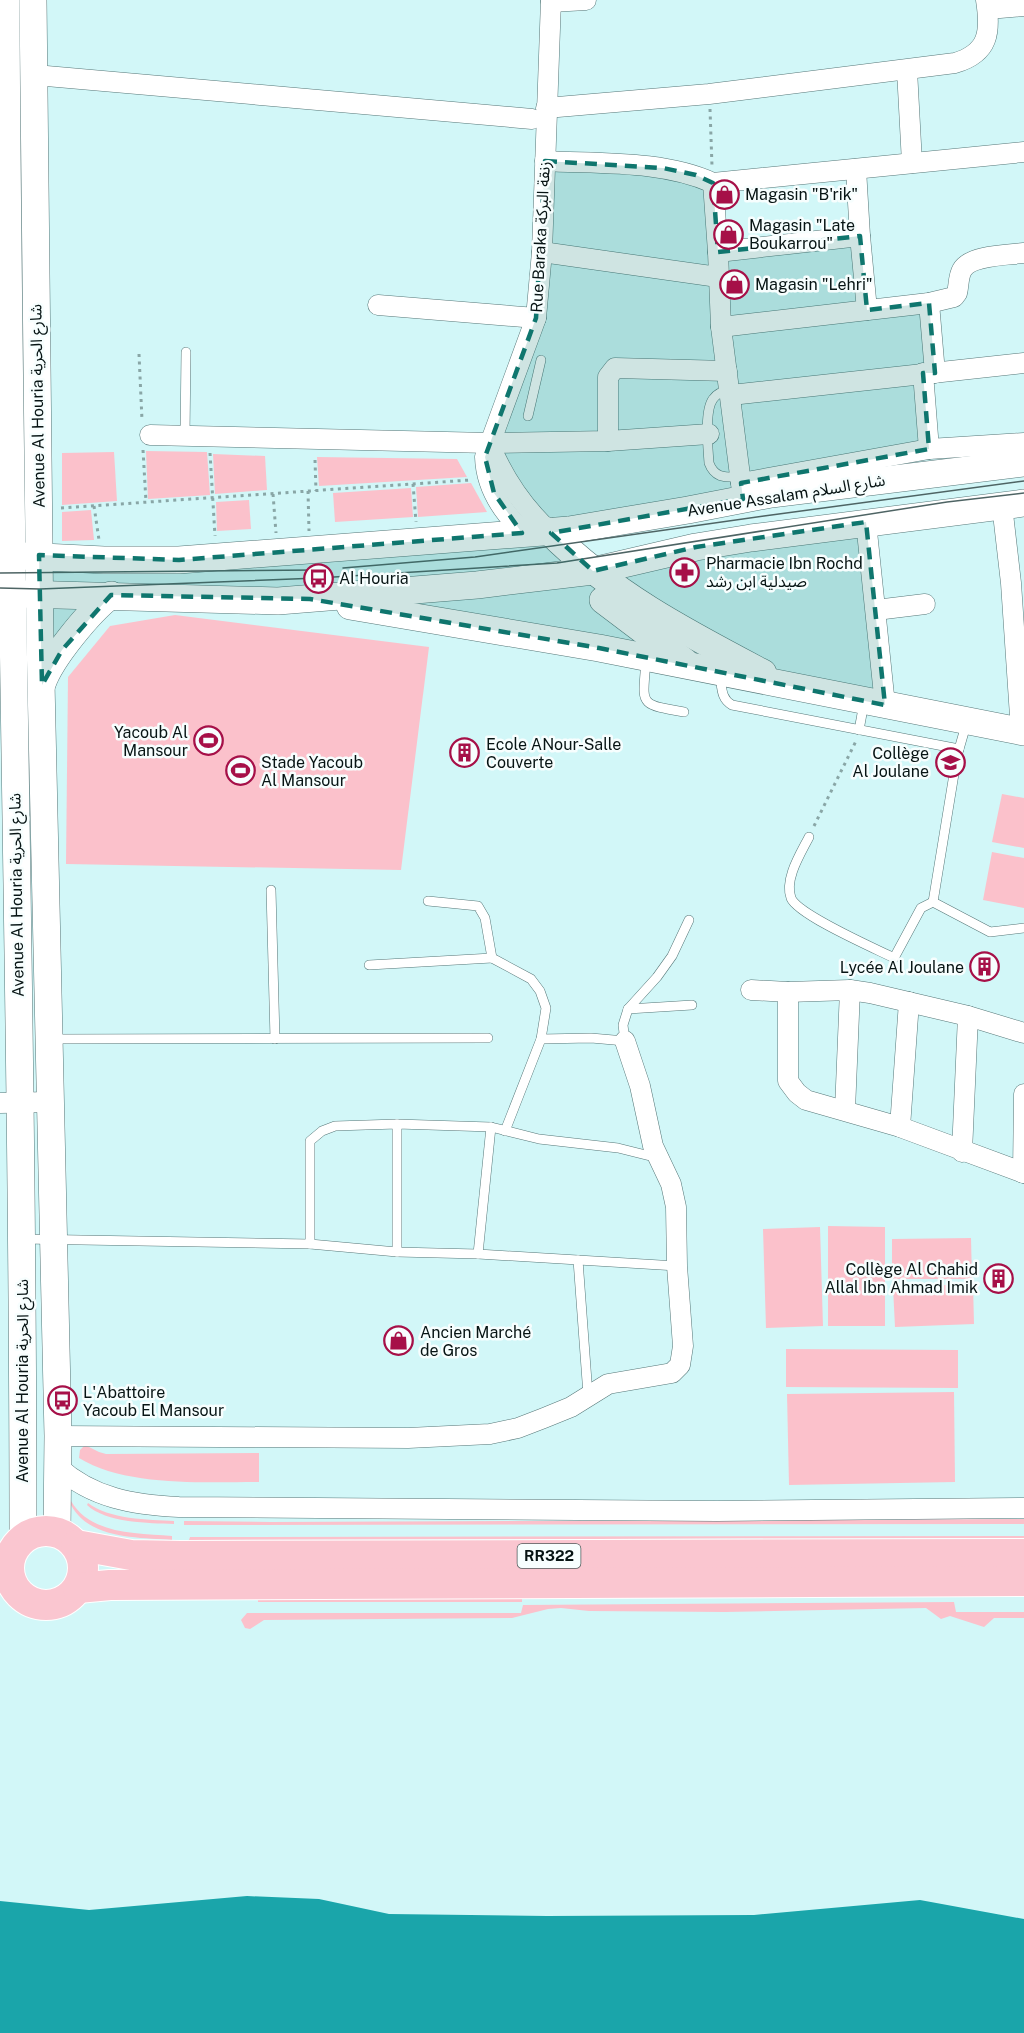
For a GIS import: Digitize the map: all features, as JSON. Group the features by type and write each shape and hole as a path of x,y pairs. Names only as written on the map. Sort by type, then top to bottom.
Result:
{"main road":[{"name":"Avenue Al Houria شارع الحرية","path":"6,0 3,129 6,594 10,662 14,1040 10,1103 21,1239 11,1552"},
{"name":"Avenue Al Houria شارع الحرية","path":"33,0 39,638 42,685 58,1467 67,1539"},
{"name":"Avenue Assalam شارع السلام","path":"6,556 179,560 537,532 607,524 742,486 845,483 1024,463"},
{"path":"6,594 278,601 477,585 581,573 696,547 866,522 1013,504"},
{"path":"537,532 579,560 581,573 692,667"},
{"path":"581,573 788,686"},
{"path":"42,685 51,664 111,596"},
{"path":"310,599 646,658 1022,731"},
{"name":"RR322","path":"11,1552 39,1531 131,1555 1024,1554"},
{"path":"67,1539 81,1555 82,1578 78,1588"},
{"path":"11,1552 9,1566 14,1586 29,1601"},
{"name":"RR322","path":"0,1608 29,1601 46,1605 56,1604 78,1588 122,1585 1024,1581"}],"street":[{"path":"551,1 586,0"},
{"name":"Rue Baraka زنقة البركة","path":"480,472 536,318 542,252 544,161 539,113 551,1"},
{"path":"34,75 539,113 955,63 977,54 983,46 987,33 987,4 1024,6"},
{"path":"907,70 912,163"},
{"path":"544,161 663,168 696,175 713,183 1024,152"},
{"path":"855,169 867,310"},
{"path":"713,183 721,327 742,486 930,449 1024,443"},
{"path":"718,252 860,236"},
{"path":"542,252 718,277"},
{"path":"721,327 929,303 954,297 959,287 960,273 970,262 1024,253"},
{"path":"929,303 930,449"},
{"path":"378,305 536,318"},
{"path":"608,441 608,381 610,373 615,368 729,385 929,373 1024,363"},
{"path":"150,435 489,443 608,441 709,434"},
{"path":"489,443 502,471 528,509 537,532"},
{"path":"480,472 511,519 537,532"},
{"path":"1013,504 1022,731"},
{"path":"866,522 876,610 875,703"},
{"path":"876,610 925,604"},
{"path":"751,990 788,992 850,990 968,1016 1024,1033"},
{"path":"845,1110 850,990"},
{"path":"788,992 788,1081 806,1100 900,1127 1023,1173 1024,1094"},
{"path":"900,1127 909,1002"},
{"path":"963,1152 968,1016"},
{"path":"58,1436 408,1438 490,1434 518,1428 571,1407 608,1384 672,1373 680,1365 683,1346 676,1266 676,1207 671,1184 647,1125 640,1086 625,1041"},
{"path":"10,1103 50,1102"},
{"path":"58,1467 76,1482 101,1494 139,1504 178,1507 705,1511 1024,1508"}],"lane":[{"path":"185,436 186,352"},
{"path":"528,416 541,360"},
{"path":"514,381 535,386"},
{"path":"729,385 718,393 711,402 708,412 709,463 712,471 742,486"},
{"path":"646,658 644,695 647,703 654,707 684,711"},
{"path":"720,672 723,695 726,702 732,705 959,749"},
{"path":"860,730 875,703"},
{"path":"933,902 955,766 968,721"},
{"path":"809,837 794,868 790,886 792,899 804,912 894,958 921,908 933,902"},
{"path":"271,890 275,1039"},
{"path":"428,901 478,906 485,918 492,958"},
{"path":"933,902 990,932 1024,928"},
{"path":"541,1039 591,1038 625,1041 623,1025 627,1009 657,977 672,956 689,920"},
{"path":"369,964 492,958 531,979 540,991 546,1008 541,1039 505,1131"},
{"path":"627,1009 692,1005"},
{"path":"49,1039 488,1038"},
{"path":"310,1244 310,1141 322,1131 335,1126 397,1124 491,1127 539,1139 618,1149 659,1158"},
{"path":"397,1124 397,1252"},
{"path":"478,1254 491,1127"},
{"path":"21,1239 310,1244 397,1252 478,1254 676,1266"},
{"path":"578,1260 588,1395"}],"path":[{"path":"709,94 713,183"},
{"path":"210,448 215,538"},
{"path":"315,460 316,491"},
{"path":"56,508 413,484 480,472"},
{"path":"413,484 416,526"},
{"path":"308,491 309,532"},
{"path":"266,535 276,534 273,494"},
{"path":"94,506 99,544"},
{"path":"809,837 860,730"}],"highlighted area":[{"path":"545,161 663,168 696,175 713,183 718,252 860,236 867,310 929,303 935,373 923,373 929,449 741,483 743,499 551,533 593,571 696,547 866,522 885,705 599,648 310,599 111,595 62,650 42,685 39,555 179,560 522,533 494,493 485,457 536,318"}],"shaded area":[{"path":"146,451 207,452 210,495 148,499"},
{"path":"114,452 117,501 62,505 62,453"},
{"path":"213,454 265,456 267,490 215,494"},
{"path":"317,457 457,459 467,477 319,486"},
{"path":"471,483 487,512 418,517 416,487"},
{"path":"411,488 413,517 335,522 333,493"},
{"path":"249,500 251,529 217,531 216,502"},
{"path":"91,510 94,540 62,541 62,512"},
{"name":"Stade Yacoub Al Mansour","path":"175,615 429,647 401,870 66,864 68,677 110,626"},
{"path":"1002,794 1024,798 1024,848 992,842"},
{"path":"992,852 1024,858 1024,908 983,900"},
{"path":"828,1226 885,1227 885,1326 828,1326"},
{"path":"820,1227 823,1326 766,1328 763,1229"},
{"path":"971,1238 972,1279 892,1279 892,1239"},
{"path":"973,1284 974,1324 895,1327 893,1287"},
{"path":"786,1349 958,1350 958,1388 786,1387"},
{"path":"954,1392 955,1482 789,1485 787,1394"},
{"path":"85,1445 106,1454 259,1453 259,1482 166,1481 119,1474 79,1458 80,1450"},
{"path":"69,1501 90,1520 103,1526 130,1533 172,1536 172,1540 129,1537 100,1530 77,1514"},
{"path":"88,1503 117,1515 174,1521 174,1524 116,1519 95,1511 87,1505"},
{"path":"1024,1519 1024,1524 184,1525 184,1521"},
{"path":"1024,1536 1024,1538 189,1540 190,1537"},
{"path":"258,1598 522,1599 522,1602 258,1602"},
{"path":"954,1602 956,1612 1024,1612 1024,1618 994,1618 984,1627 950,1616 941,1619 926,1608 725,1612 589,1611 561,1608 512,1618 264,1620 250,1629 245,1628 241,1620 247,1613 521,1613 523,1605"}],"water":[{"path":"247,1896 319,1899 389,1914 547,1916 754,1915 920,1900 1024,1919 1024,2033 0,2033 0,1901 89,1910"}],"tram line":[{"path":"343,568 475,557 1024,481"},
{"path":"0,588 40,589 318,578 557,563 947,502 1024,493"},
{"path":"0,573 316,570"}],"place":[{"name":"Magasin \"B'rik\"","path":"724,194"},
{"name":"Magasin \"Late Boukarrou\"","path":"728,234"},
{"name":"Magasin \"Lehri\"","path":"734,284"},
{"name":"Pharmacie Ibn Rochd صيدلية ابن رشد","path":"685,572"},
{"name":"Al Houria","path":"318,578"},
{"name":"Yacoub Al Mansour","path":"209,741"},
{"name":"Ecole ANour-Salle Couverte","path":"465,753"},
{"name":"Collège Al Joulane","path":"950,762"},
{"name":"Stade Yacoub Al Mansour","path":"240,771"},
{"name":"Lycée Al Joulane","path":"985,967"},
{"name":"Collège Al Chahid Allal Ibn Ahmad Imik","path":"999,1278"},
{"name":"Ancien Marché de Gros","path":"399,1341"},
{"name":"L'Abattoire Yacoub El Mansour","path":"62,1401"}]}
